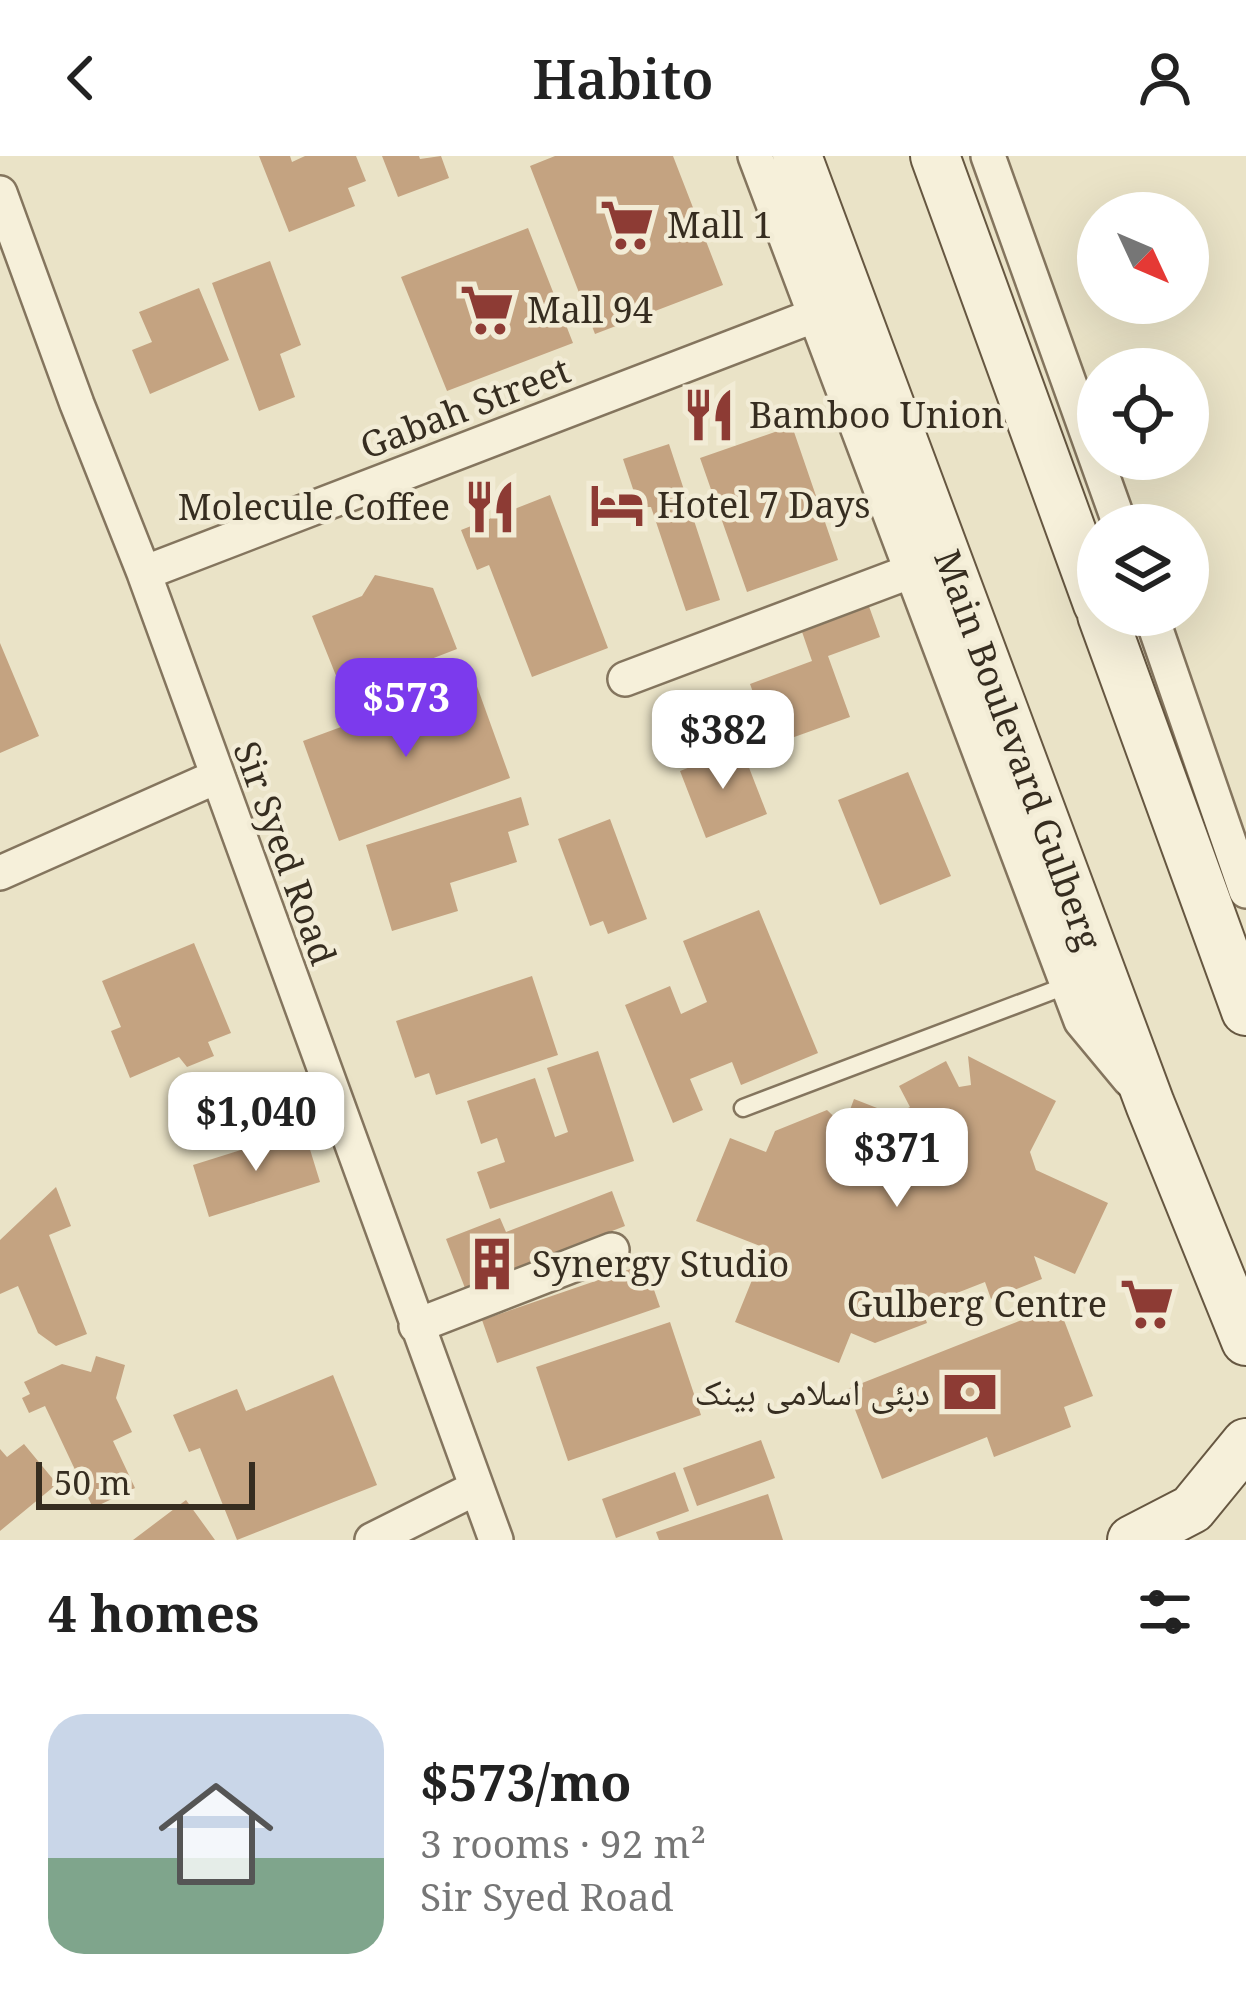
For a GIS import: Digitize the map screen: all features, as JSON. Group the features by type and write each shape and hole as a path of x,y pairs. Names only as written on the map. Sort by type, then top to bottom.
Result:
{"main road":[{"name":"Main Boulevard Gulberg","path":"797,156 1150,1104 1246,1341"},
{"path":"935,156 1077,546"},
{"path":"1110,636 1246,1011"},
{"path":"1132,1540 1192,1509 1246,1443"}],"street":[{"path":"755,156 1081,1021 1150,1104"},
{"path":"988,156 1112,504"},
{"name":"Sir Syed Road","path":"0,193 11,250 145,573 496,1540"},
{"name":"Gabah Street","path":"145,573 813,316"},
{"path":"625,679 909,572"},
{"path":"1158,636 1246,890"},
{"path":"0,873 216,778"},
{"path":"416,1325 612,1250"},
{"path":"372,1540 476,1488"}],"lane":[{"path":"742,1108 1067,985"}],"building":[{"path":"259,156 290,156 292,162 305,156 356,156 366,181 348,188 355,206 289,232"},
{"path":"382,156 441,156 449,178 398,197"},
{"name":"Mall 1","path":"555,156 673,156 723,285 595,334 530,166"},
{"name":"Mall 94","path":"528,228 573,343 447,391 401,277"},
{"path":"270,261 301,345 280,354 295,397 259,411 212,283"},
{"path":"199,288 229,360 150,394 132,350 152,342 139,312"},
{"path":"792,426 838,560 747,592 700,458"},
{"path":"669,444 720,600 686,611 651,507 639,507 623,459"},
{"path":"550,495 608,648 532,677 489,565 477,570 461,530"},
{"path":"375,575 433,588 457,649 343,693 312,616 362,596"},
{"path":"866,598 880,637 828,656 850,717 772,745 750,684 812,661 799,623"},
{"path":"0,643 39,736 0,753"},
{"path":"474,678 510,778 339,841 303,741"},
{"path":"741,747 767,814 706,838 680,771"},
{"path":"908,772 951,876 880,905 838,800"},
{"path":"521,797 529,825 508,832 517,862 450,883 458,911 392,931 366,845"},
{"path":"610,819 647,919 608,934 603,921 590,926 558,839"},
{"path":"759,910 818,1053 741,1085 732,1062 690,1079 703,1110 673,1123 625,1005 670,986 681,1014 707,1002 683,941"},
{"path":"194,943 231,1033 208,1042 214,1056 187,1067 179,1057 130,1078 111,1031 121,1027 102,981"},
{"path":"532,976 558,1055 436,1095 429,1073 415,1078 396,1021"},
{"path":"598,1051 634,1161 490,1209 477,1172 505,1162 497,1138 481,1144 467,1101 535,1078 555,1137 568,1132 547,1068"},
{"path":"968,1056 1056,1101 1030,1152 1036,1170 1108,1203 1075,1274 1034,1256 1042,1279 991,1299 985,1282 921,1307 927,1323 875,1343 851,1333 839,1363 735,1322 765,1248 696,1221 730,1138 766,1152 775,1131 827,1110 844,1126 854,1099 895,1115 910,1107 899,1086 946,1061 959,1087 971,1085"},
{"path":"304,1130 320,1182 209,1217 193,1165"},
{"path":"56,1187 71,1226 49,1235 87,1334 56,1346 38,1333 18,1286 0,1294 0,1240"},
{"name":"Synergy Studio","path":"612,1191 625,1226 465,1288 446,1239 500,1218 506,1232"},
{"path":"645,1264 660,1307 497,1363 482,1320"},
{"name":"دبئی اسلامی بینک","path":"1047,1310 1062,1315 1093,1396 1064,1407 1071,1427 994,1457 987,1437 882,1479 847,1389"},
{"path":"670,1322 701,1415 568,1461 536,1367"},
{"path":"96,1356 125,1365 116,1398 132,1432 113,1441 135,1488 93,1508 45,1406 29,1413 22,1398 30,1394 24,1382 62,1364 91,1372"},
{"path":"333,1375 377,1485 237,1540 200,1448 189,1452 173,1415 237,1389 246,1411"},
{"path":"761,1440 775,1478 697,1506 683,1468"},
{"path":"24,1444 57,1484 0,1531 0,1449 7,1457"},
{"path":"675,1472 689,1511 616,1538 602,1499"},
{"path":"768,1494 783,1540 659,1540 656,1532"},
{"path":"186,1500 215,1540 133,1540"}],"place":[{"name":"Mall 1","path":"627,225"},
{"name":"Mall 94","path":"487,310"},
{"name":"Bamboo Union","path":"709,415"},
{"name":"Hotel 7 Days","path":"617,505"},
{"name":"Molecule Coffee","path":"490,507"},
{"name":"Synergy Studio","path":"492,1264"},
{"name":"Gulberg Centre","path":"1147,1304"},
{"name":"دبئی اسلامی بینک","path":"970,1392"}]}
